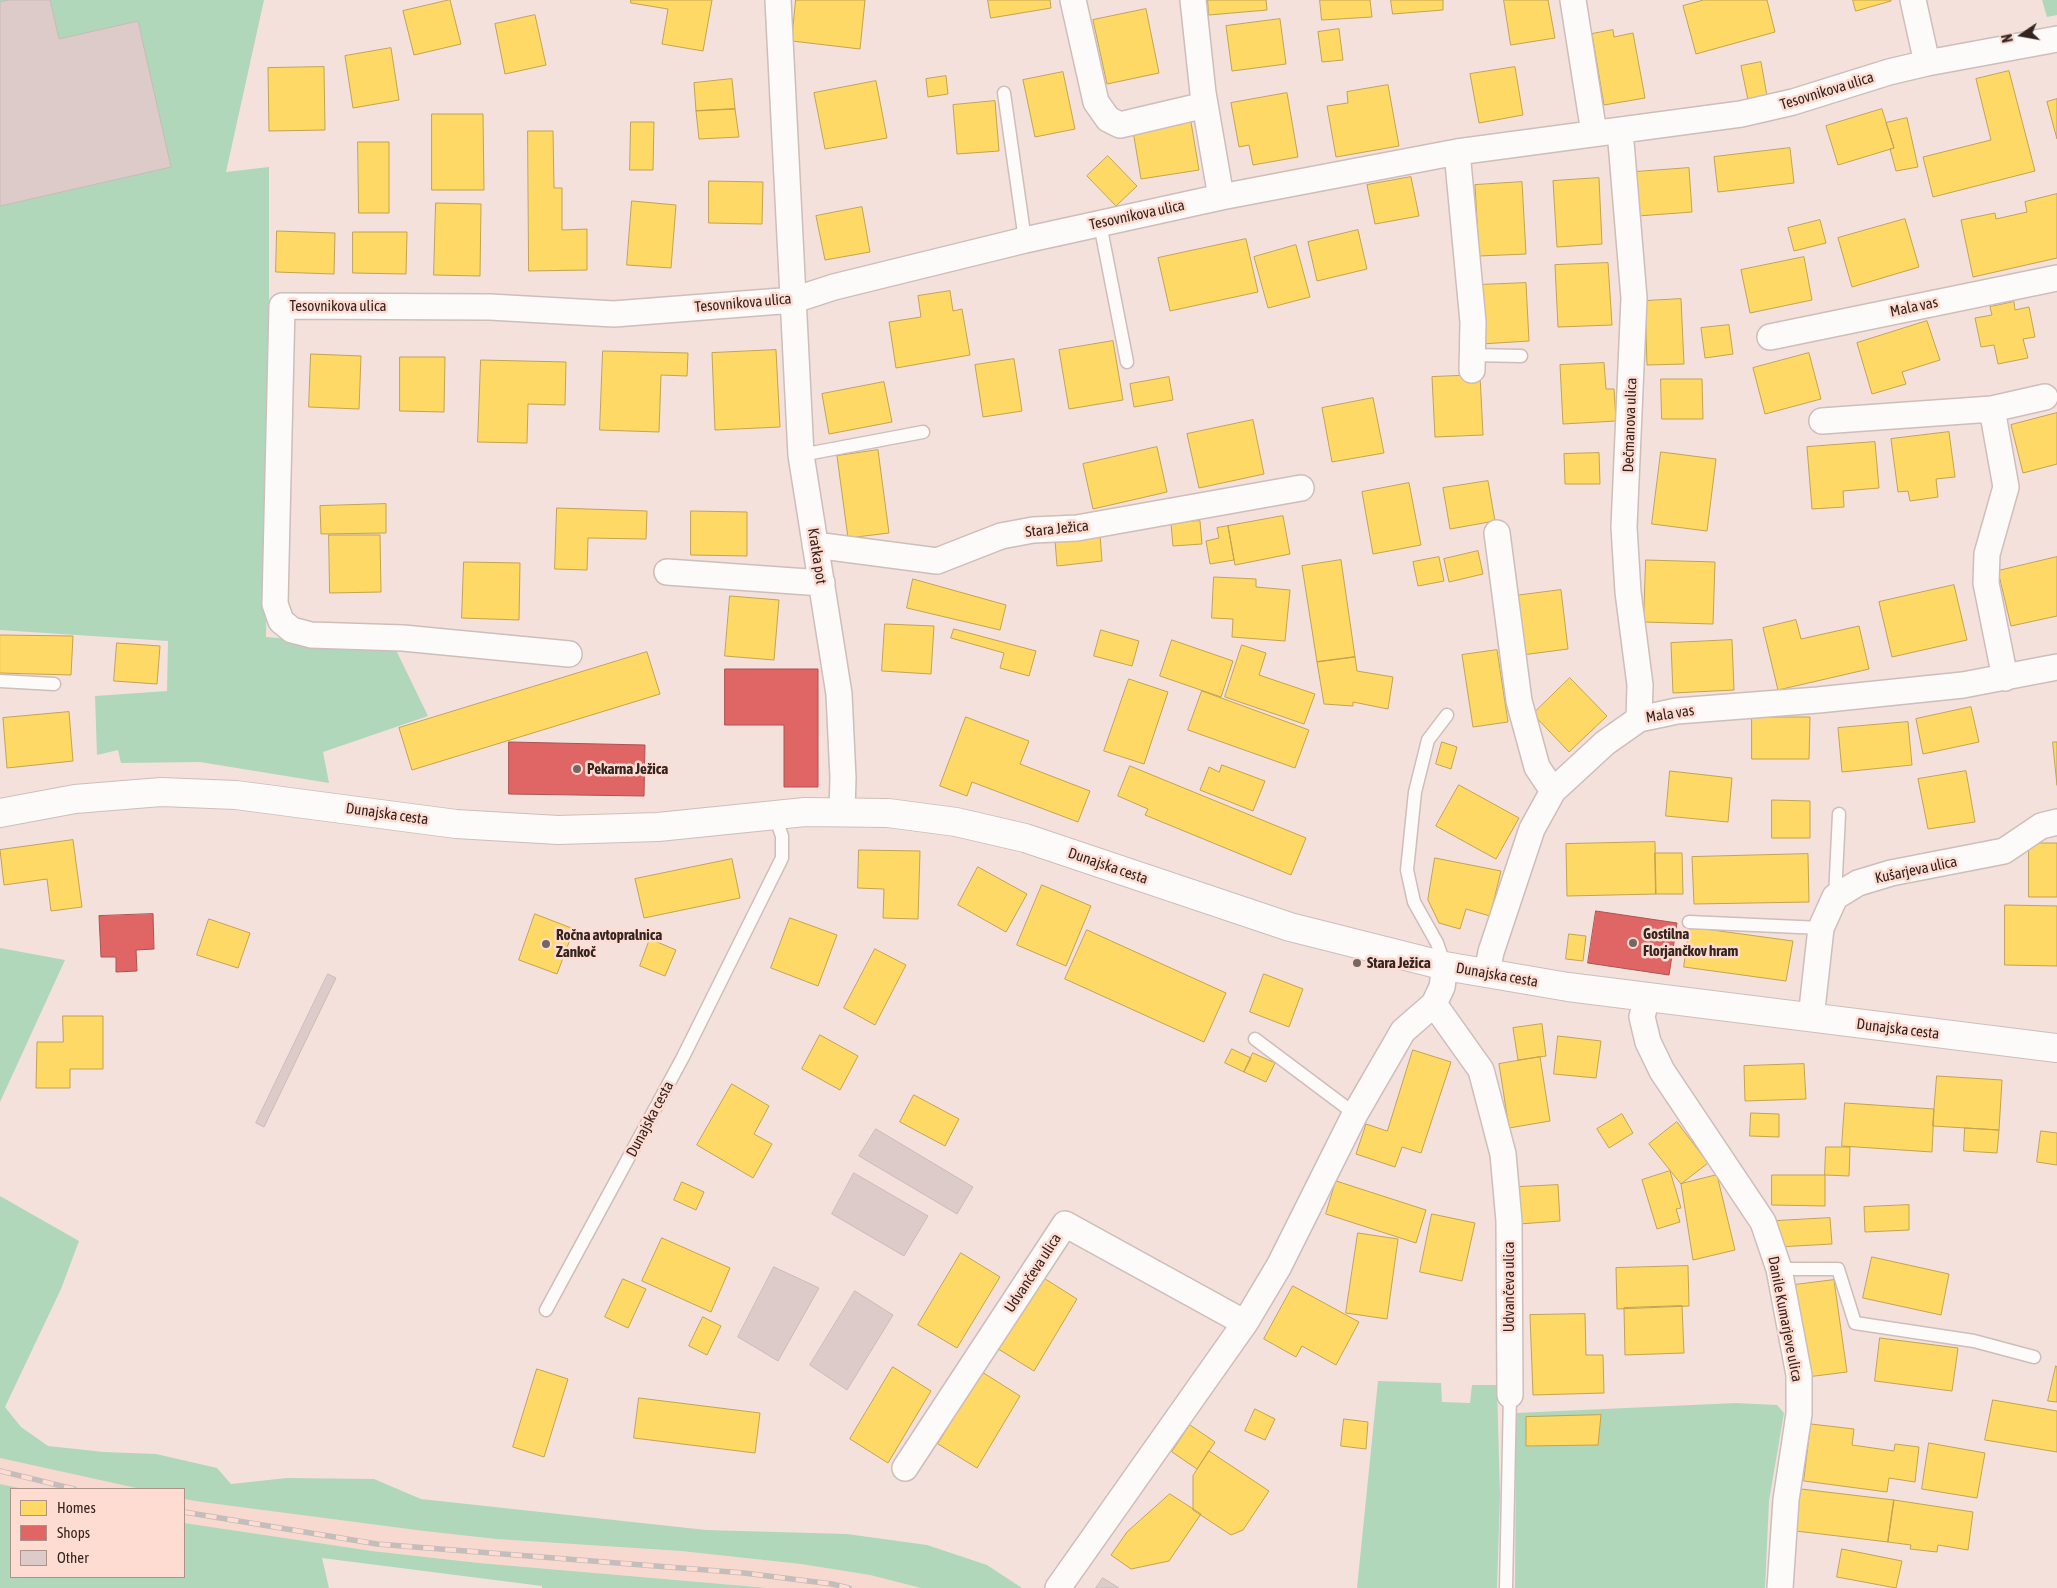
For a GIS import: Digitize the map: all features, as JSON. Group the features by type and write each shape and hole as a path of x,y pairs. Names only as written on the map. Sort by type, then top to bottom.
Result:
{"main road":[{"name":"Dunajska cesta","path":"0,813 42,804 115,794 185,792 294,802 456,824 558,830 648,827 774,814 842,811 878,812 956,822 1025,838 1290,927 1445,966 1568,987 2057,1048"}],"street":[{"name":"Kratka pot","path":"778,0 801,455 839,694 843,778 842,811"},
{"path":"1073,0 1096,102 1108,119 1120,125 1205,104"},
{"path":"1193,0 1205,104 1221,197"},
{"path":"1573,0 1594,133"},
{"path":"1913,0 1927,63"},
{"name":"Tesovnikova ulica","path":"568,654 403,638 311,635 292,630 281,621 275,604 282,306 490,307 614,314 794,300 834,288 1025,240 1221,197 1457,152 1741,114 1793,102 1889,72 1927,63 2057,39"},
{"name":"Dečmanova ulica","path":"1620,130 1634,298 1624,527 1628,592 1640,685 1640,719"},
{"path":"1457,152 1473,322 1472,363"},
{"name":"Mala vas","path":"1770,337 2057,278"},
{"path":"1822,422 1992,409 2045,397"},
{"path":"1992,409 2006,487 1987,554 1986,583 2005,678"},
{"name":"Stara Ježica","path":"816,545 937,562 1001,536 1033,530 1076,528 1301,488"},
{"path":"1497,534 1518,701 1538,767 1553,791"},
{"path":"667,572 822,583"},
{"name":"Mala vas","path":"1487,972 1491,952 1532,829 1553,791 1605,743 1640,719 1677,711 1818,700 1963,685 2057,667"},
{"name":"Kušarjeva ulica","path":"1835,897 1858,883 1891,873 2004,851 2041,826 2057,822"},
{"path":"1811,1018 1821,928 1835,897"},
{"path":"1058,1588 1246,1323 1279,1266 1355,1114 1402,1031 1434,1004 1442,987 1445,966"},
{"name":"Danile Kumarjeve ulica","path":"1646,996 1642,1017 1648,1042 1662,1071 1763,1222 1779,1269 1798,1375 1799,1414 1786,1500 1780,1588"},
{"name":"Udvančeva ulica","path":"1434,1004 1481,1070 1503,1154 1509,1221 1510,1395"},
{"name":"Udvančeva ulica","path":"905,1468 1065,1224 1246,1323"}],"lane":[{"path":"1004,93 1025,240"},
{"path":"1100,224 1127,362"},
{"path":"1472,363 1521,356"},
{"path":"801,455 923,432"},
{"path":"0,681 54,684"},
{"path":"1445,966 1437,944 1414,902 1407,870 1415,792 1428,740 1447,715"},
{"name":"Dunajska cesta","path":"546,1310 683,1058 782,858 782,836 774,814"},
{"path":"1835,897 1839,814"},
{"path":"1688,922 1821,928"},
{"path":"1255,1040 1355,1114"},
{"path":"1779,1269 1838,1269 1855,1323 1974,1341 2034,1358"},
{"name":"Udvančeva ulica","path":"1506,1588 1510,1395"}],"shaded area":[{"path":"0,1458 137,1488 19,1488 0,1484"},
{"path":"185,1499 496,1539 681,1551 801,1564 870,1575 921,1588 768,1588 479,1563 372,1551 185,1523"}],"green space":[{"path":"0,0 264,0 226,172 269,167 269,481 266,637 395,648 428,716 323,752 329,783 200,762 121,763 118,750 97,755 95,696 167,691 168,641 0,630"},
{"path":"2042,0 2057,0 2057,15 2047,17"},
{"path":"0,948 65,960 0,1102"},
{"path":"0,1196 79,1241 61,1289 5,1407 21,1427 48,1446 104,1452 156,1454 217,1468 231,1484 287,1478 374,1479 421,1499 706,1530 847,1534 927,1545 987,1565 1022,1588 921,1588 870,1575 801,1564 681,1551 496,1539 424,1531 185,1499 185,1488 136,1488 0,1458"},
{"path":"1378,1381 1441,1383 1442,1402 1470,1403 1472,1385 1497,1385 1500,1495 1497,1588 1357,1588"},
{"path":"1736,1403 1777,1405 1784,1413 1769,1501 1765,1588 1515,1588 1516,1413"},
{"path":"0,1484 19,1488 10,1488 10,1578 185,1578 185,1523 372,1551 479,1563 768,1588 542,1588 542,1586 322,1558 329,1588 0,1588"}],"building: Homes":[{"path":"450,0 461,44 414,55 403,11"},
{"path":"631,0 712,0 703,51 662,44 668,9 631,3"},
{"path":"796,0 865,0 860,49 792,41"},
{"path":"988,0 1050,0 1051,8 991,18"},
{"path":"1208,0 1266,0 1267,10 1209,15"},
{"path":"1320,0 1370,0 1372,17 1322,20"},
{"path":"1391,0 1443,0 1443,10 1393,14"},
{"path":"1504,0 1548,0 1555,38 1511,45"},
{"path":"1704,0 1767,0 1775,32 1696,54 1683,6"},
{"path":"1853,0 1891,0 1891,1 1856,11"},
{"path":"1146,9 1159,73 1107,84 1093,20"},
{"path":"535,15 546,65 505,74 495,24"},
{"path":"1280,19 1286,64 1232,71 1226,26"},
{"path":"1339,29 1343,60 1322,62 1318,32"},
{"path":"1613,30 1614,37 1633,33 1645,98 1604,105 1592,34"},
{"path":"391,48 399,100 353,108 345,56"},
{"path":"1761,62 1767,96 1748,100 1741,66"},
{"path":"324,67 325,130 269,131 268,68"},
{"path":"1515,67 1523,115 1479,123 1470,74"},
{"path":"2009,71 2035,171 1933,197 1923,157 1991,140 1976,79"},
{"path":"1063,72 1075,129 1035,137 1023,80"},
{"path":"946,76 948,94 928,97 926,79"},
{"path":"732,79 735,109 696,111 694,83"},
{"path":"876,81 887,138 825,149 814,93"},
{"path":"1388,85 1399,146 1336,157 1327,106 1348,103 1347,92"},
{"path":"1287,93 1298,157 1253,165 1249,145 1239,147 1231,103"},
{"path":"2057,99 2057,139 2047,102"},
{"path":"995,101 999,151 957,154 953,105"},
{"path":"735,109 739,137 699,139 696,111"},
{"path":"1882,109 1894,148 1838,165 1826,126"},
{"path":"432,114 483,114 484,190 432,190"},
{"path":"1907,118 1918,167 1896,171 1890,149 1894,148 1886,123"},
{"path":"631,122 654,122 653,170 630,170"},
{"path":"1191,122 1199,170 1141,179 1133,131"},
{"path":"528,131 553,131 554,188 562,188 562,230 587,229 587,270 529,271"},
{"path":"358,142 389,142 389,213 359,213"},
{"path":"1790,148 1794,183 1718,192 1714,157"},
{"path":"1108,156 1137,186 1116,206 1087,176"},
{"path":"1689,168 1692,212 1638,216 1635,172"},
{"path":"1411,177 1419,216 1375,224 1367,185"},
{"path":"1599,178 1602,244 1557,247 1553,181"},
{"path":"709,181 763,182 762,224 709,223"},
{"path":"1522,182 1526,254 1479,256 1475,185"},
{"path":"2057,194 2057,258 1973,277 1961,220 1995,213 1996,219 2027,212 2025,202"},
{"path":"632,201 676,205 671,268 627,265"},
{"path":"436,203 481,204 480,276 434,275"},
{"path":"862,207 870,252 825,260 816,216"},
{"path":"1905,219 1919,267 1852,287 1838,238"},
{"path":"1820,220 1826,243 1794,251 1788,228"},
{"path":"1358,230 1367,269 1317,281 1308,242"},
{"path":"277,231 335,233 334,274 276,272"},
{"path":"353,232 407,232 406,274 353,273"},
{"path":"1246,239 1258,292 1170,311 1158,258"},
{"path":"1296,245 1310,297 1268,308 1254,257"},
{"path":"1804,257 1812,300 1750,313 1741,270"},
{"path":"1608,263 1612,325 1558,327 1555,265"},
{"path":"1526,283 1529,341 1481,344 1478,285"},
{"path":"950,291 953,311 962,309 970,355 896,368 889,322 921,317 918,296"},
{"path":"1681,299 1684,364 1647,365 1645,301"},
{"path":"2014,302 2015,310 2029,307 2035,337 2023,339 2028,358 1998,364 1994,345 1981,347 1975,318 1992,315 1990,307"},
{"path":"1927,321 1940,360 1902,372 1906,384 1872,394 1857,343"},
{"path":"1729,325 1733,354 1705,358 1701,328"},
{"path":"1113,341 1123,400 1069,409 1059,350"},
{"path":"776,350 780,427 715,430 712,353"},
{"path":"603,351 688,353 687,376 661,375 659,432 600,430"},
{"path":"1809,353 1821,399 1765,414 1753,368"},
{"path":"311,354 361,356 359,409 309,407"},
{"path":"400,357 445,357 444,412 400,411"},
{"path":"1014,359 1022,411 983,417 975,365"},
{"path":"481,360 566,362 565,405 528,404 527,443 478,442"},
{"path":"1604,363 1606,389 1614,389 1616,421 1563,424 1560,365"},
{"path":"1480,375 1483,435 1435,437 1432,377"},
{"path":"1169,377 1173,400 1134,407 1130,384"},
{"path":"1661,379 1702,379 1703,419 1662,419"},
{"path":"884,382 892,422 829,434 822,394"},
{"path":"1373,398 1384,453 1332,462 1322,408"},
{"path":"2057,413 2057,464 2023,473 2011,425"},
{"path":"1253,420 1264,474 1199,488 1187,434"},
{"path":"1949,432 1955,477 1936,479 1938,497 1910,501 1908,491 1898,492 1891,439"},
{"path":"1875,442 1879,488 1843,491 1844,507 1812,509 1807,447"},
{"path":"1157,447 1167,492 1093,509 1083,464"},
{"path":"878,450 889,533 848,538 837,456"},
{"path":"1661,452 1716,459 1707,531 1652,524"},
{"path":"1599,453 1600,484 1565,484 1564,454"},
{"path":"1488,481 1495,521 1450,529 1443,488"},
{"path":"1409,483 1421,545 1373,554 1362,492"},
{"path":"386,504 386,533 321,534 320,506"},
{"path":"557,508 647,511 646,539 588,538 587,570 555,569"},
{"path":"691,511 747,512 747,556 691,555"},
{"path":"1283,516 1290,554 1235,565 1228,526"},
{"path":"1200,521 1202,544 1173,546 1171,523"},
{"path":"1228,526 1234,560 1210,564 1206,541 1219,538 1217,528"},
{"path":"329,535 380,535 381,592 330,593"},
{"path":"1100,535 1102,561 1057,566 1055,540"},
{"path":"1478,551 1483,574 1449,582 1444,559"},
{"path":"1439,557 1444,581 1418,586 1413,562"},
{"path":"2057,557 2057,616 2011,626 1998,571"},
{"path":"1341,560 1355,657 1317,662 1302,566"},
{"path":"1646,560 1715,562 1713,624 1644,622"},
{"path":"464,562 520,563 519,620 462,618"},
{"path":"1214,577 1256,579 1256,587 1290,590 1285,641 1232,637 1233,619 1212,618"},
{"path":"913,579 1006,605 1000,630 907,608"},
{"path":"1954,585 1967,640 1892,657 1879,602"},
{"path":"1561,590 1568,649 1522,655 1514,596"},
{"path":"730,596 779,600 774,660 725,656"},
{"path":"1796,620 1801,639 1859,626 1869,669 1778,690 1763,628"},
{"path":"885,624 934,626 931,674 882,671"},
{"path":"954,629 1036,651 1029,676 1000,668 1004,653 951,638"},
{"path":"1101,630 1139,641 1132,666 1094,656"},
{"path":"0,635 73,636 71,675 0,673"},
{"path":"1172,640 1233,661 1221,697 1160,676"},
{"path":"1732,640 1734,690 1673,693 1671,643"},
{"path":"117,643 160,646 157,684 114,681"},
{"path":"1242,645 1266,653 1259,675 1315,694 1304,724 1225,697"},
{"path":"1497,650 1508,722 1473,727 1462,655"},
{"path":"647,652 660,694 412,770 399,728"},
{"path":"1355,657 1357,671 1393,677 1388,709 1353,702 1353,706 1324,704 1317,662"},
{"path":"1570,678 1607,716 1569,752 1533,714"},
{"path":"1129,679 1168,692 1144,764 1104,751"},
{"path":"1202,691 1309,730 1295,768 1188,730"},
{"path":"1971,707 1979,742 1923,754 1916,719"},
{"path":"69,712 73,761 7,768 3,718"},
{"path":"966,717 1029,741 1020,764 1090,791 1078,822 972,782 967,796 940,786"},
{"path":"1752,717 1810,717 1809,759 1752,759"},
{"path":"1908,722 1912,765 1842,772 1838,728"},
{"path":"1442,742 1457,747 1451,769 1436,764"},
{"path":"2053,742 2057,742 2057,785"},
{"path":"1222,765 1265,781 1253,811 1200,790 1209,767 1219,772"},
{"path":"1130,766 1306,838 1291,875 1145,815 1148,809 1118,796"},
{"path":"1670,771 1732,778 1728,822 1666,816"},
{"path":"1966,771 1975,822 1928,829 1918,779"},
{"path":"1459,785 1519,818 1496,859 1436,826"},
{"path":"1772,800 1810,801 1810,838 1772,838"},
{"path":"73,840 82,907 51,911 47,879 4,885 0,850"},
{"path":"1655,842 1656,894 1567,896 1566,844"},
{"path":"2029,843 2057,843 2057,897 2029,897"},
{"path":"859,850 920,851 918,919 883,918 884,889 858,888"},
{"path":"1655,853 1682,853 1683,894 1656,894"},
{"path":"1808,854 1809,902 1694,904 1692,857"},
{"path":"1435,858 1501,871 1490,916 1466,909 1460,929 1439,923 1428,900"},
{"path":"732,859 740,898 644,918 635,879"},
{"path":"978,867 1027,894 1006,932 958,905"},
{"path":"1042,885 1091,906 1066,966 1017,945"},
{"path":"2005,905 2057,906 2057,966 2005,965"},
{"name":"Ročna avtopralnica Zankoč","path":"535,914 574,929 557,974 519,960"},
{"path":"790,918 837,935 818,986 771,968"},
{"path":"209,919 250,933 238,968 197,955"},
{"path":"1690,927 1793,941 1786,981 1684,967"},
{"path":"1087,930 1226,993 1204,1042 1065,979"},
{"path":"1569,934 1586,936 1583,961 1566,959"},
{"path":"650,939 676,950 665,976 640,966"},
{"path":"875,949 906,965 875,1025 844,1008"},
{"path":"1264,974 1303,989 1289,1027 1250,1012"},
{"path":"63,1016 103,1016 103,1069 70,1069 70,1088 36,1088 37,1042 63,1042"},
{"path":"1542,1024 1546,1056 1518,1060 1513,1028"},
{"path":"820,1035 858,1056 840,1090 802,1069"},
{"path":"1558,1036 1601,1041 1596,1078 1554,1074"},
{"path":"1232,1049 1251,1058 1244,1072 1225,1063"},
{"path":"1413,1050 1451,1062 1421,1153 1402,1147 1395,1167 1356,1154 1366,1124 1387,1131"},
{"path":"1253,1053 1275,1063 1266,1082 1244,1072"},
{"path":"1540,1057 1550,1121 1509,1128 1499,1064"},
{"path":"1804,1064 1806,1099 1745,1101 1744,1066"},
{"path":"1937,1076 2002,1080 1999,1130 1933,1126"},
{"path":"732,1084 769,1106 754,1134 772,1144 753,1178 697,1145"},
{"path":"914,1095 959,1119 945,1146 900,1122"},
{"path":"1845,1103 1934,1109 1932,1152 1842,1146"},
{"path":"1751,1113 1779,1114 1779,1137 1750,1136"},
{"path":"1622,1114 1633,1133 1609,1148 1597,1129"},
{"path":"1677,1122 1708,1163 1681,1184 1649,1144"},
{"path":"1965,1128 1999,1130 1997,1153 1964,1151"},
{"path":"2041,1131 2057,1133 2057,1165 2037,1162"},
{"path":"1826,1147 1850,1147 1849,1176 1825,1175"},
{"path":"1670,1171 1681,1208 1676,1209 1680,1222 1657,1229 1642,1180"},
{"path":"1717,1175 1735,1250 1693,1260 1681,1184"},
{"path":"1772,1175 1825,1175 1825,1206 1772,1205"},
{"path":"1336,1181 1426,1210 1416,1243 1326,1214"},
{"path":"682,1182 704,1192 696,1210 674,1200"},
{"path":"1558,1185 1560,1221 1519,1224 1518,1187"},
{"path":"1909,1205 1909,1230 1865,1232 1864,1207"},
{"path":"1432,1214 1475,1223 1462,1281 1420,1272"},
{"path":"1830,1218 1832,1244 1777,1247 1776,1221"},
{"path":"1358,1233 1398,1239 1387,1319 1346,1313"},
{"path":"662,1238 730,1268 711,1312 642,1281"},
{"path":"961,1253 1000,1277 957,1348 918,1325"},
{"path":"1872,1257 1949,1274 1941,1315 1863,1298"},
{"path":"1688,1266 1689,1306 1617,1309 1616,1268"},
{"path":"1039,1275 1077,1299 1034,1371 995,1347"},
{"path":"623,1279 646,1289 628,1328 605,1317"},
{"path":"1834,1280 1847,1372 1807,1377 1794,1285"},
{"path":"1293,1286 1359,1322 1336,1365 1302,1346 1296,1357 1264,1339"},
{"path":"1682,1306 1684,1353 1625,1355 1624,1308"},
{"path":"1585,1314 1586,1355 1603,1355 1604,1393 1533,1395 1530,1315"},
{"path":"703,1317 721,1326 707,1355 689,1346"},
{"path":"1880,1338 1958,1348 1952,1391 1875,1381"},
{"path":"893,1367 931,1391 888,1463 850,1439"},
{"path":"2057,1367 2057,1402 2048,1401"},
{"path":"537,1369 568,1379 544,1457 513,1447"},
{"path":"982,1372 1020,1396 977,1468 938,1444"},
{"path":"639,1398 760,1413 755,1453 634,1438"},
{"path":"1993,1400 2057,1411 2057,1452 1985,1440"},
{"path":"1255,1409 1275,1419 1265,1440 1245,1431"},
{"path":"1601,1415 1598,1445 1526,1446 1526,1417"},
{"path":"1344,1419 1368,1422 1366,1449 1341,1446"},
{"path":"1811,1424 1854,1429 1852,1445 1894,1451 1895,1444 1919,1447 1915,1482 1889,1478 1887,1492 1804,1481"},
{"path":"1190,1425 1215,1442 1197,1469 1172,1452"},
{"path":"1929,1443 1985,1453 1977,1498 1922,1489"},
{"path":"1209,1451 1269,1491 1243,1530 1231,1535 1193,1510 1193,1476"},
{"path":"1801,1489 1894,1500 1888,1542 1796,1531"},
{"path":"1170,1494 1201,1514 1169,1561 1131,1569 1111,1555 1127,1532"},
{"path":"1894,1500 1973,1512 1968,1550 1938,1545 1937,1552 1910,1549 1911,1545 1888,1542"},
{"path":"1842,1549 1902,1561 1896,1588 1837,1577"}],"building: Shops":[{"path":"725,669 818,669 818,787 784,787 784,725 725,725"},
{"name":"Pekarna Ježica","path":"509,742 645,745 644,796 509,794"},
{"name":"Gostilna Florjančkov hram","path":"1596,911 1677,923 1669,975 1588,963"},
{"path":"153,914 154,949 136,950 137,971 116,972 116,957 101,957 99,916"}],"building: Other":[{"path":"10,0 50,0 59,39 138,21 171,167 0,206 0,2"},
{"path":"328,974 336,978 264,1127 256,1123"},
{"path":"876,1129 973,1187 957,1214 859,1156"},
{"path":"854,1173 928,1216 904,1256 832,1214"},
{"path":"774,1267 819,1288 778,1361 738,1337"},
{"path":"855,1291 893,1315 847,1390 810,1365"},
{"path":"1103,1578 1119,1588 1096,1588"}],"railway":[{"path":"0,1471 70,1488"},
{"path":"185,1512 377,1544 744,1573 832,1584 849,1588"}],"place":[{"name":"Pekarna Ježica","path":"577,769"},
{"name":"Gostilna Florjančkov hram","path":"1633,943"},
{"name":"Ročna avtopralnica Zankoč","path":"546,944"},
{"name":"Stara Ježica","path":"1357,963"}]}
